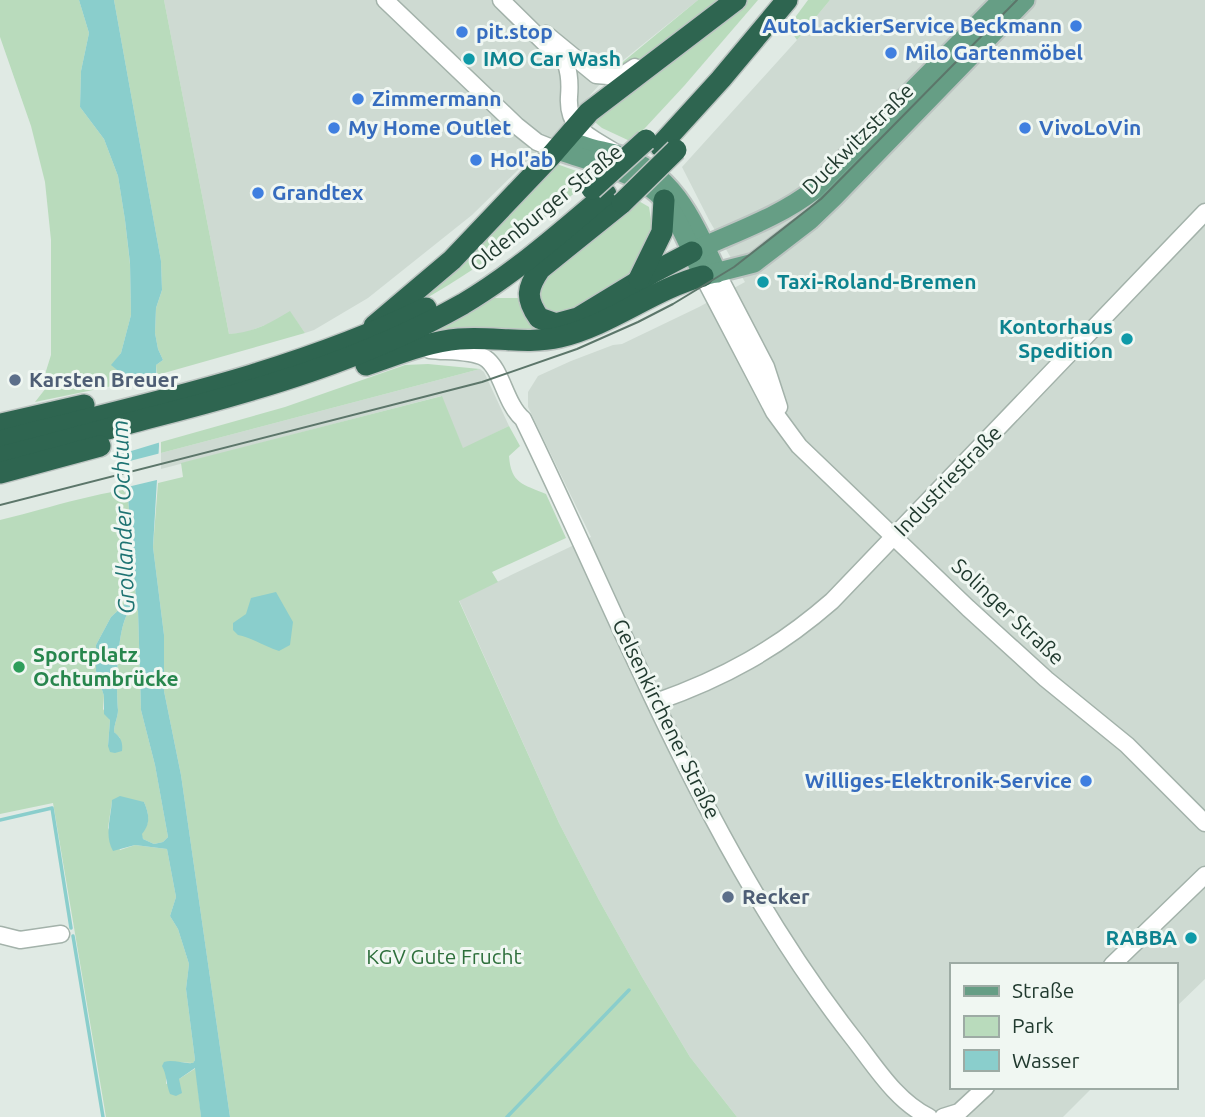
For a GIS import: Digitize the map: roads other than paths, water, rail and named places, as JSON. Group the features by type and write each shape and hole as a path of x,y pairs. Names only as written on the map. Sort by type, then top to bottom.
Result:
{"highway":[{"path":"362,337 394,307 445,267 589,112 736,0"},
{"name":"Oldenburger Straße","path":"158,405 299,377 359,355 465,302 527,260 607,195 660,145 770,0"},
{"path":"698,249 566,323 556,324 538,317 529,299 530,283 540,269 607,195 748,67 783,21 790,0"},
{"name":"Oldenburger Straße","path":"0,457 209,387 289,364 362,337 432,305 607,195"},
{"path":"638,281 662,232 664,200"},
{"path":"299,377 333,377 424,345 458,339 519,342 559,337 621,314 681,282 710,274"},
{"path":"0,473 105,444 118,418"},
{"name":"Oldenburger Straße","path":"0,426 118,418"}],"main road":[{"name":"Duckwitzstraße","path":"698,249 775,215 814,190 1002,0"},
{"name":"Duckwitzstraße","path":"710,274 754,263 810,220 1025,0"},
{"path":"566,139 597,151 618,155 655,174 668,184 678,196 698,249"},
{"path":"566,139 656,191 698,249"},
{"name":"Solinger Straße","path":"698,249 710,274"}],"street":[{"path":"385,0 537,142 566,139 570,86 566,64 501,0"},
{"path":"528,26 540,30 564,46 596,75 620,77 656,53 675,49"},
{"path":"517,126 532,153 531,177"},
{"name":"Industriestraße","path":"656,702 715,680 774,647 832,601 1205,212"},
{"name":"Solinger Straße","path":"710,274 762,391 799,446 968,608 1046,679 1127,745 1205,823"},
{"name":"Gelsenkirchener Straße","path":"424,345 430,350 467,354 487,360 515,412 523,418 715,823 777,929 843,1025 884,1078 923,1114"},
{"path":"1114,963 1205,875"},
{"path":"0,935 20,940 61,934"},
{"path":"943,1117 959,1112 984,1089"}],"water":[{"path":"79,0 114,0 161,261 162,290 156,308 155,333 163,360 156,365 159,446 153,547 164,635 164,691 181,775 230,1117 201,1117 195,1068 179,1079 182,1093 176,1096 170,1094 162,1066 167,1061 193,1063 195,1060 186,989 189,964 178,929 170,916 176,897 167,849 135,845 113,851 109,839 112,800 120,796 144,802 148,818 142,834 143,839 154,844 163,842 168,837 155,765 141,710 138,610 132,608 127,615 120,640 117,672 118,713 114,732 121,740 122,751 115,753 110,752 108,746 110,720 104,714 104,696 96,671 96,645 111,617 136,598 128,497 124,488 120,457 122,374 111,365 121,353 131,315 130,263 118,176 104,139 80,107 81,71 89,33"},
{"path":"276,592 293,622 290,645 279,651 238,635 233,630 233,623 246,614 251,598"}],"waterway":[{"path":"0,820 52,808 71,928"},
{"path":"73,936 103,1117"},
{"path":"507,1117 629,990"}],"tram line":[{"path":"0,505 482,382 577,349 638,322 734,267 821,199 1017,0"}],"place":[{"name":"AutoLackierService Beckmann","path":"1076,26"},
{"name":"pit.stop","path":"462,32"},
{"name":"Milo Gartenmöbel","path":"891,53"},
{"name":"IMO Car Wash","path":"469,59"},
{"name":"Zimmermann","path":"358,99"},
{"name":"My Home Outlet","path":"334,128"},
{"name":"VivoLoVin","path":"1025,128"},
{"name":"Hol'ab","path":"476,160"},
{"name":"Grandtex","path":"258,193"},
{"name":"Taxi-Roland-Bremen","path":"763,282"},
{"name":"Kontorhaus Spedition","path":"1127,339"},
{"name":"Karsten Breuer","path":"15,380"},
{"name":"Sportplatz Ochtumbrücke","path":"19,667"},
{"name":"Williges-Elektronik-Service","path":"1086,781"},
{"name":"Recker","path":"728,897"},
{"name":"RABBA","path":"1191,938"}],"water label":[{"name":"Grollander Ochtum","path":"123,517"}],"park label":[{"name":"KGV Gute Frucht","path":"444,957"}]}
